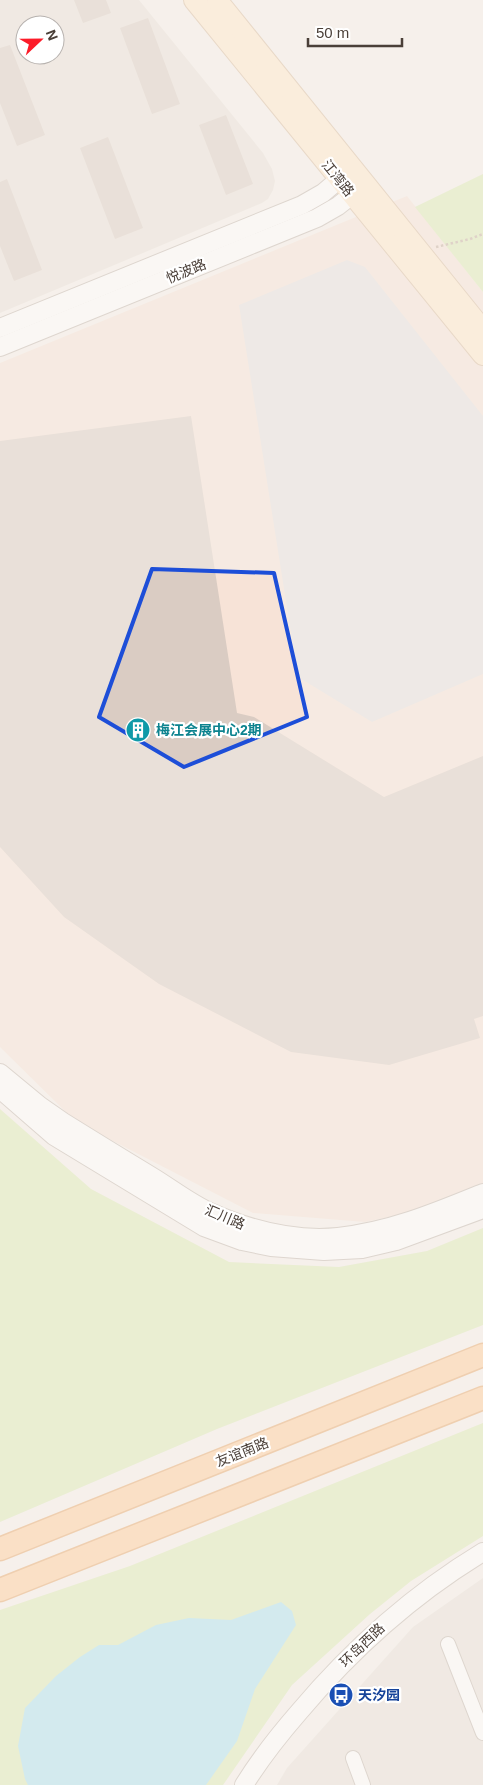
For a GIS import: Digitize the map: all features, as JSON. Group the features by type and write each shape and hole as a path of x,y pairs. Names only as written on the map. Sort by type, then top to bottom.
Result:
{"main road":[{"name":"江湾路","path":"194,0 352,182 420,250 483,330"},
{"name":"江湾路","path":"217,0 483,355"},
{"name":"友谊南路","path":"0,1549 483,1355"},
{"path":"0,1590 483,1398"}],"street":[{"name":"悦波路","path":"0,328 302,205 323,193 352,182"},
{"name":"悦波路","path":"0,347 317,218 338,206 352,182"},
{"name":"汇川路","path":"0,1073 63,1122 211,1213 268,1232 314,1238 362,1233 417,1220 483,1193"},
{"name":"汇川路","path":"0,1089 54,1136 204,1227 242,1241 298,1250 324,1251 362,1248 396,1241 483,1209"},
{"name":"环岛西路","path":"244,1785 291,1720 356,1649 416,1597 483,1552"},
{"name":"环岛西路","path":"258,1785 291,1738 364,1656 413,1614 483,1564"},
{"path":"448,1644 483,1733"},
{"path":"353,1758 363,1785"}],"path":[{"path":"420,250 470,240 483,234"}],"highlighted area":[{"path":"152,569 274,573 307,717 184,767 99,717"}],"shaded area":[{"path":"0,0 139,0 263,153 272,169 275,181 268,199 0,313"},
{"path":"407,196 483,292 483,1184 417,1211 365,1222 253,1213 76,1122 0,1047 0,363"},
{"path":"347,260 365,267 483,416 483,674 372,722 298,677 239,305"},
{"path":"483,1578 483,1785 277,1785 287,1768 413,1627"}],"green space":[{"path":"483,174 483,292 415,207"},
{"path":"0,1109 91,1189 229,1262 339,1267 427,1251 483,1228 483,1325 217,1429 0,1522"},
{"path":"483,1423 483,1536 411,1581 370,1614 292,1685 223,1785 0,1785 0,1610 130,1566"}],"water":[{"path":"281,1602 292,1611 296,1625 255,1689 237,1741 206,1785 28,1785 18,1746 25,1708 56,1676 80,1657 99,1645 118,1645 156,1625 189,1618 231,1620"}],"building":[{"path":"74,0 106,0 111,13 83,23"},
{"path":"148,18 180,104 152,114 120,28"},
{"path":"10,45 15,58 15,65 18,65 45,135 17,146 0,103 0,48"},
{"path":"226,115 253,184 226,195 199,125"},
{"path":"108,137 143,228 115,239 80,148"},
{"path":"7,179 42,270 14,281 0,246 0,182"},
{"name":"梅江会展中心2期","path":"191,416 237,713 254,717 384,797 483,756 483,1016 474,1019 480,1038 389,1065 291,1052 159,984 64,917 0,847 0,441"}],"place":[{"name":"梅江会展中心2期","path":"138,730"},
{"name":"天汐园","path":"341,1695"}]}
